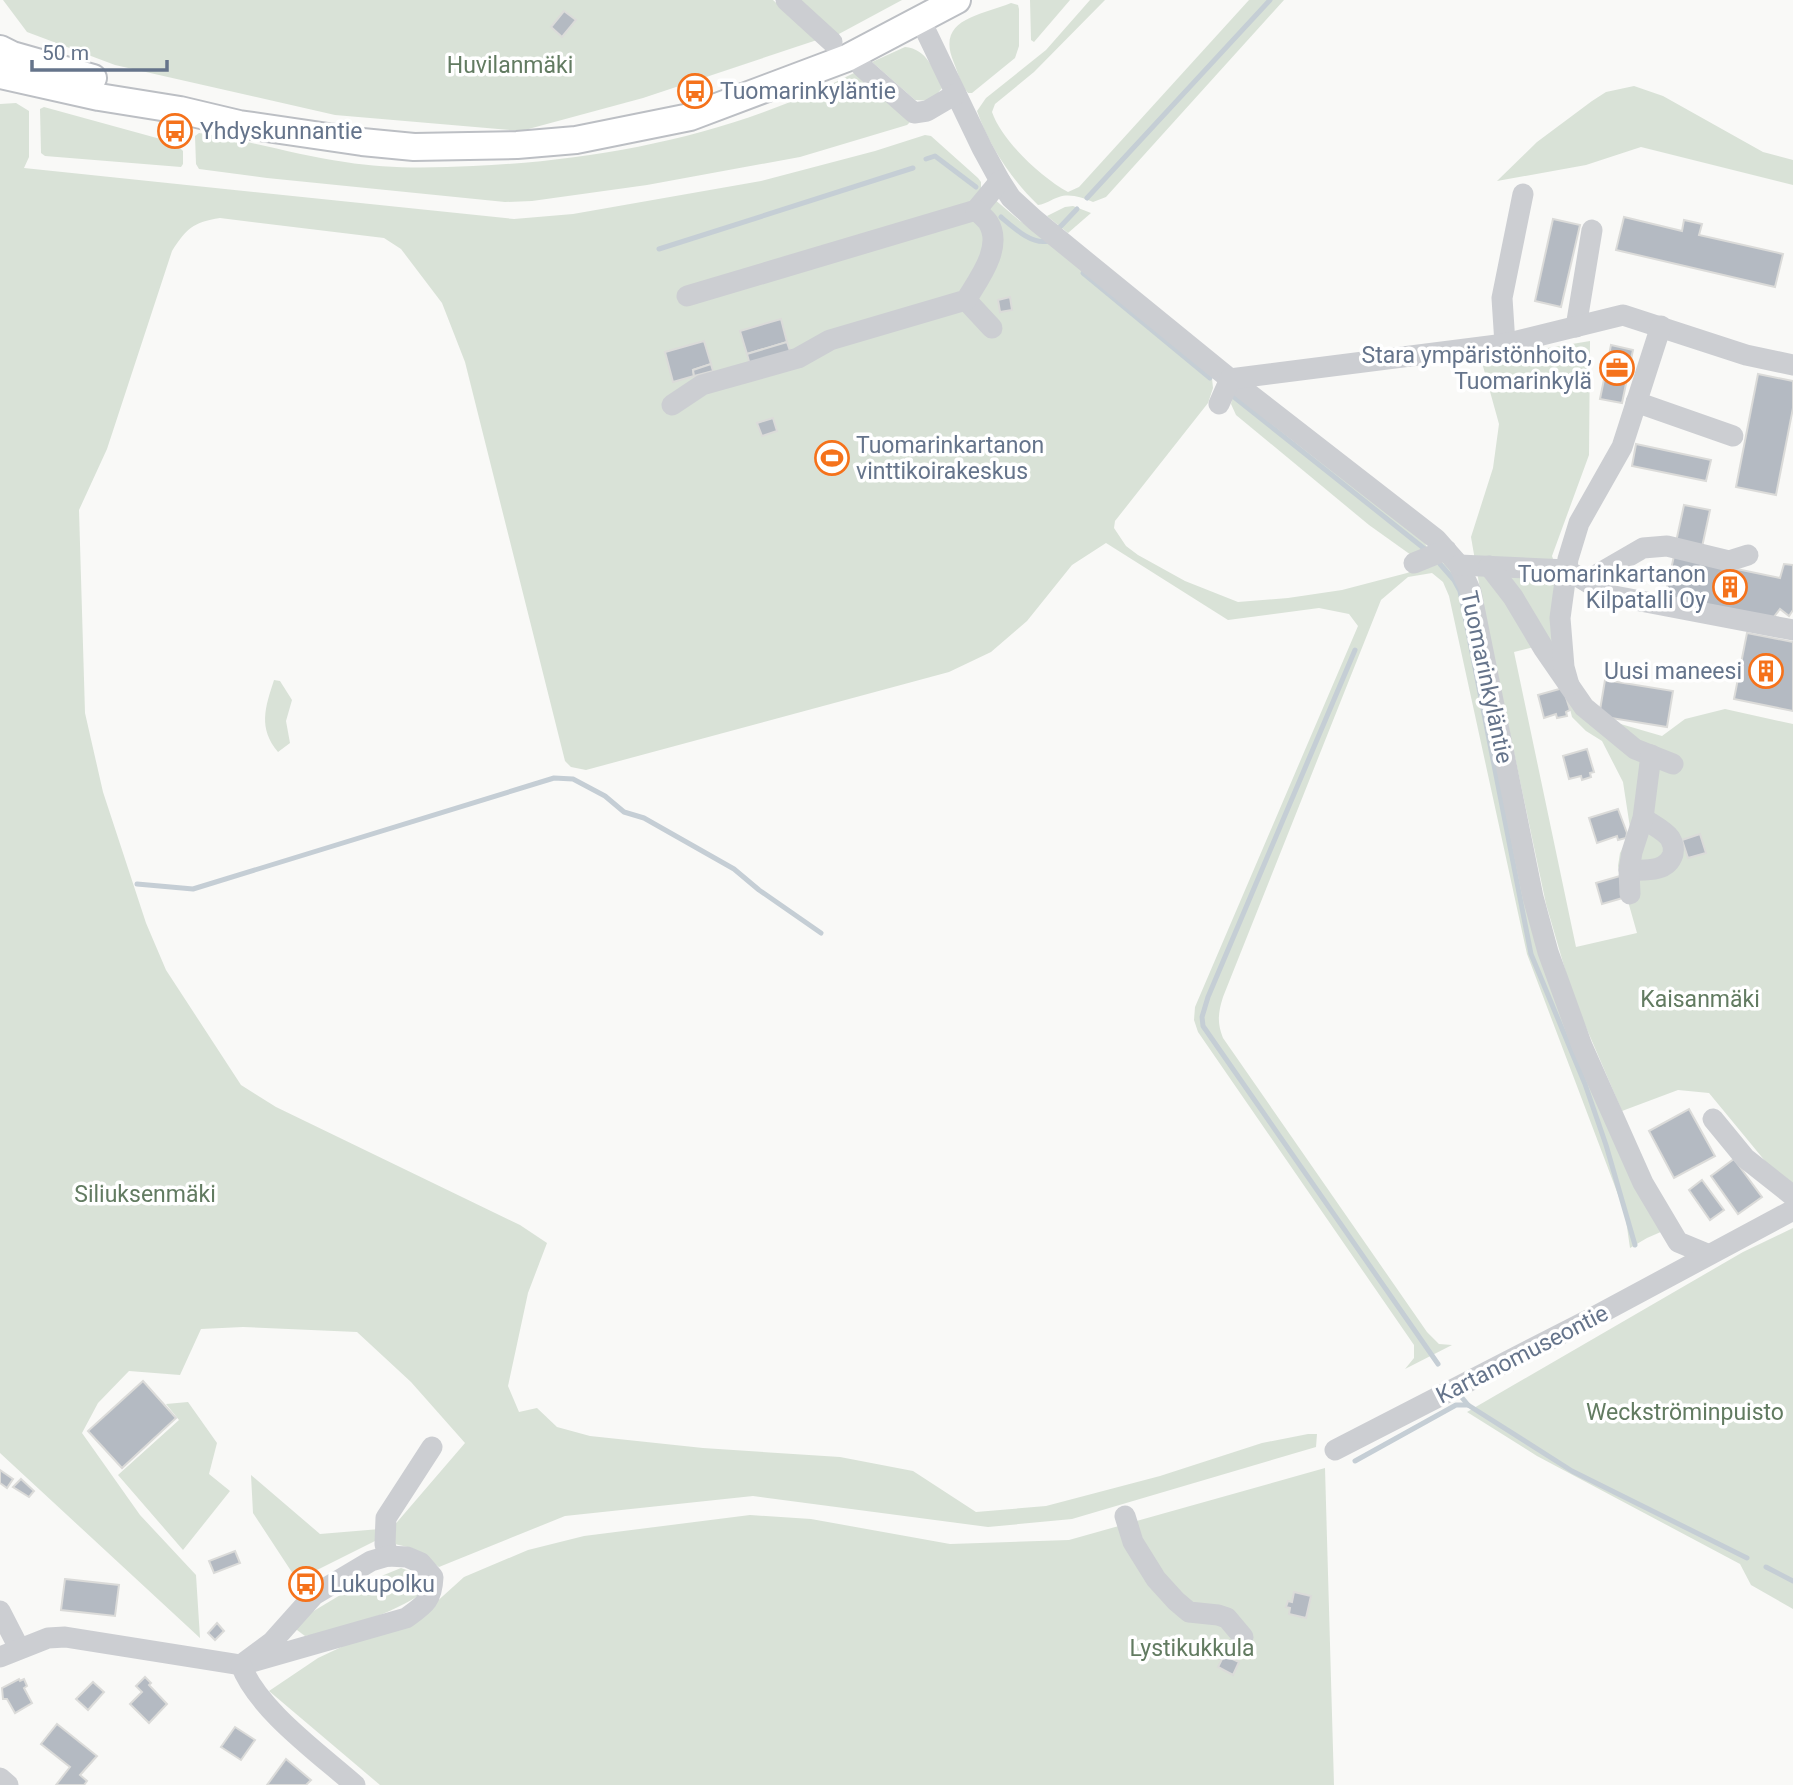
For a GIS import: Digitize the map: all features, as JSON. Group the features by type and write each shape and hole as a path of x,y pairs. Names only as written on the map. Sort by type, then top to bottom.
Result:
{"main road":[{"path":"0,75 239,124 362,142 414,147 517,145 576,140 690,117 847,58 957,0"},
{"path":"0,50 104,81 180,110"}],"street":[{"path":"786,0 832,41"},
{"name":"Tuomarinkyläntie","path":"920,19 1000,181 1011,198 1230,379 1436,539 1452,557 1471,592 1533,897 1548,952 1582,1046 1643,1183 1678,1242 1707,1254"},
{"path":"863,67 914,113 927,111 956,94"},
{"path":"687,296 976,210 1000,181"},
{"path":"1505,344 1502,298 1522,194"},
{"path":"672,405 702,386 798,358 830,340 966,300 985,268 992,243 992,231 988,222 976,210"},
{"path":"1576,327 1592,230"},
{"path":"966,300 992,328"},
{"path":"1219,404 1230,379 1505,344 1623,315 1746,355 1793,365"},
{"path":"1569,685 1564,667 1560,618 1567,569 1579,523 1622,447 1661,326"},
{"path":"1636,402 1733,436"},
{"path":"1586,581 1643,548 1654,546 1667,546 1729,561 1748,555"},
{"path":"1414,563 1452,557 1489,566 1567,569 1609,595 1793,631"},
{"path":"1489,566 1513,597 1584,707 1635,749 1673,764"},
{"path":"1630,894 1629,870 1643,818 1651,755"},
{"path":"1629,870 1659,868 1668,863 1673,855 1674,846 1670,838 1643,818"},
{"path":"1713,1119 1745,1158 1793,1196"},
{"path":"1707,1254 1793,1210"},
{"name":"Kartanomuseontie","path":"1335,1450 1590,1319 1707,1254"},
{"path":"388,1556 384,1544 386,1518 432,1447"},
{"path":"1125,1516 1133,1542 1157,1579 1176,1601 1189,1612 1227,1618 1244,1637"},
{"path":"0,1611 10,1652 48,1638 74,1638 242,1665 407,1618 425,1604 432,1591 433,1577 421,1563 407,1557 388,1556 370,1561 314,1595 272,1642 242,1665"},
{"path":"242,1665 247,1681 272,1711 355,1785"},
{"path":"0,1778 8,1785"}],"green space":[{"name":"Huvilanmäki","path":"3,0 773,0 817,40 643,98 521,131 335,115 115,65 27,32"},
{"path":"798,0 902,0 837,35"},
{"path":"1030,0 1070,0 1034,42 1031,40"},
{"path":"1090,0 1105,0 1034,72 995,104 992,112 1013,146 1046,177 1068,192 1079,187 1249,0 1284,0 1106,197 1093,202 1076,196 1063,196 1038,205 1002,162 977,111 986,98 1046,50"},
{"path":"1011,3 1018,5 1019,9 1019,46 1015,58 972,93 968,93 954,63 950,37 963,21"},
{"path":"905,47 924,56 936,74 942,88 931,101 915,100 872,62"},
{"path":"858,71 910,122 907,125 800,157 647,185 532,201 505,202 267,178 199,169 196,164 195,136 199,133 327,159 377,166 457,167 523,163 623,150 719,127 813,93"},
{"path":"1634,86 1663,96 1763,152 1793,160 1793,185 1641,147 1586,165 1497,181 1537,142 1592,101 1606,92"},
{"name":"Siliuksenmäki","path":"16,103 29,111 29,157 24,168 514,219 573,214 761,181 925,135 931,136 978,178 981,188 1020,221 1037,230 1212,378 1213,388 1208,403 1115,521 1114,528 1126,546 1185,581 1238,602 1342,590 1407,573 1429,564 1443,563 1449,566 1458,582 1533,925 1663,1231 1630,1248 1625,1213 1527,954 1449,596 1443,582 1432,573 1408,577 1381,600 1223,997 1219,1018 1223,1038 1427,1332 1439,1344 1452,1345 1405,1369 1414,1358 1414,1345 1198,1032 1194,1020 1195,1007 1358,626 1349,614 1319,608 1228,620 1106,543 1072,565 1027,621 991,652 949,672 586,770 571,767 565,761 465,362 442,303 401,249 384,238 220,218 203,222 186,232 172,251 107,449 79,510 85,713 103,792 146,923 166,970 241,1085 276,1107 520,1225 547,1243 528,1293 508,1386 519,1412 537,1408 557,1427 590,1436 703,1448 840,1457 913,1471 976,1512 1046,1506 1160,1476 1262,1443 1317,1434 1316,1447 1072,1519 988,1527 753,1496 565,1516 439,1567 412,1548 377,1540 297,1580 253,1513 251,1475 320,1534 392,1528 465,1443 411,1382 357,1332 243,1327 201,1329 180,1375 129,1371 98,1403 82,1433 140,1515 196,1575 200,1638 0,1453 0,104"},
{"path":"44,107 175,143 183,151 183,164 181,167 45,156 41,153 40,109"},
{"path":"1073,206 1091,213 1068,233 1047,216 1065,207"},
{"name":"Kaisanmäki","path":"1590,341 1589,455 1552,556 1570,608 1568,669 1600,718 1662,736 1685,719 1725,709 1793,724 1793,1185 1770,1167 1709,1093 1678,1090 1622,1111 1573,997 1546,904 1471,537 1493,468 1499,424 1481,359","holes":["1534,647 1564,685 1572,717 1586,731 1602,741 1623,782 1631,834 1620,853 1618,866 1637,933 1576,947 1514,652"]},
{"path":"1233,395 1424,541 1428,549 1411,555 1369,525 1236,415 1231,404"},
{"path":"274,680 280,681 292,700 286,721 290,743 278,752 268,735 265,718"},
{"name":"Weckströminpuisto","path":"1793,1228 1793,1609 1751,1585 1740,1564 1537,1456 1467,1412 1743,1252"},
{"path":"188,1402 217,1443 209,1474 230,1491 183,1550 118,1475 179,1420 166,1404"},
{"name":"Lystikukkula","path":"1325,1468 1334,1785 380,1785 269,1691 318,1658 352,1642 412,1624 464,1577 528,1550 584,1536 750,1515 811,1519 950,1544 1069,1540"},
{"path":"401,1568 415,1573 423,1580 424,1592 383,1614 336,1630 305,1636 297,1630 297,1624 302,1618 352,1588"}],"building":[{"path":"564,11 576,20 562,37 551,27"},
{"path":"1624,217 1682,231 1684,220 1702,224 1699,235 1783,254 1775,287 1616,250"},
{"path":"1553,219 1580,225 1561,307 1535,301"},
{"path":"1010,297 1012,310 1000,312 998,300"},
{"path":"781,319 787,342 747,354 740,331"},
{"path":"704,341 711,364 693,370 694,376 673,382 665,352"},
{"path":"787,342 791,354 750,365 747,354"},
{"path":"1611,345 1633,350 1622,403 1600,399"},
{"path":"711,364 713,371 694,376 693,370"},
{"path":"1758,374 1793,381 1793,408 1776,495 1736,487"},
{"path":"773,418 777,431 762,436 757,423"},
{"path":"1636,444 1711,460 1706,481 1632,466"},
{"path":"1684,505 1710,510 1702,547 1676,542"},
{"name":"Tuomarinkartanon Kilpatalli Oy","path":"1674,556 1780,578 1784,564 1793,565 1793,610 1789,616 1780,609 1773,618 1665,596"},
{"name":"Uusi maneesi","path":"1747,633 1793,642 1793,711 1734,699"},
{"path":"1605,680 1673,691 1667,727 1599,716"},
{"path":"1563,688 1570,710 1566,712 1567,716 1557,718 1556,714 1544,718 1538,695"},
{"path":"1587,749 1594,772 1590,773 1591,777 1582,780 1581,776 1569,779 1563,756"},
{"path":"1618,809 1627,833 1626,838 1618,840 1617,836 1597,843 1589,818"},
{"path":"1700,834 1706,853 1688,858 1682,840"},
{"path":"1620,876 1626,897 1602,904 1596,883"},
{"path":"1689,1109 1715,1156 1674,1178 1649,1131"},
{"path":"1734,1159 1762,1197 1738,1214 1711,1176"},
{"path":"1702,1180 1724,1210 1710,1220 1689,1190"},
{"path":"143,1381 176,1418 122,1468 88,1431"},
{"path":"0,1470 13,1479 7,1488 0,1483"},
{"path":"21,1479 34,1491 29,1497 13,1487"},
{"path":"235,1551 240,1563 214,1573 209,1561"},
{"path":"65,1579 119,1585 115,1616 61,1610"},
{"path":"1294,1592 1311,1596 1306,1618 1289,1614 1290,1608 1286,1607 1288,1601 1292,1602"},
{"path":"217,1623 224,1631 215,1640 208,1633"},
{"path":"1224,1655 1239,1662 1233,1675 1218,1667"},
{"path":"145,1677 167,1704 149,1723 130,1704 142,1692 136,1686"},
{"path":"24,1679 27,1686 24,1688 32,1703 15,1713 7,1699 3,1699 2,1688"},
{"path":"93,1682 104,1692 88,1710 76,1699"},
{"path":"57,1724 97,1756 80,1775 87,1781 84,1785 56,1785 70,1767 41,1744"},
{"path":"235,1727 255,1740 241,1760 221,1747"},
{"path":"286,1759 311,1780 306,1785 267,1785"}],"waterway":[{"path":"1087,198 1270,0"},
{"path":"926,159 935,156 976,187"},
{"path":"659,249 913,168"},
{"path":"1060,227 1077,209"},
{"path":"1001,217 1030,238 1048,241"},
{"path":"1083,273 1210,378"},
{"path":"1234,397 1426,550"},
{"path":"1440,564 1460,591 1531,954 1585,1084 1635,1245"},
{"path":"1355,650 1208,997 1202,1017 1203,1026 1438,1364"},
{"path":"137,884 193,889 554,778 573,779 605,796 624,812 644,818 734,869 759,890 821,933"},
{"path":"1459,1394 1468,1405 1572,1471 1747,1558"},
{"path":"1355,1461 1456,1405 1468,1405"},
{"path":"1766,1567 1793,1581"}],"place":[{"name":"Tuomarinkyläntie","path":"695,91"},
{"name":"Yhdyskunnantie","path":"175,131"},
{"name":"Stara ympäristönhoito, Tuomarinkylä","path":"1617,368"},
{"name":"Tuomarinkartanon vinttikoirakeskus","path":"832,458"},
{"name":"Tuomarinkartanon Kilpatalli Oy","path":"1730,587"},
{"name":"Uusi maneesi","path":"1766,671"},
{"name":"Lukupolku","path":"306,1584"}]}
